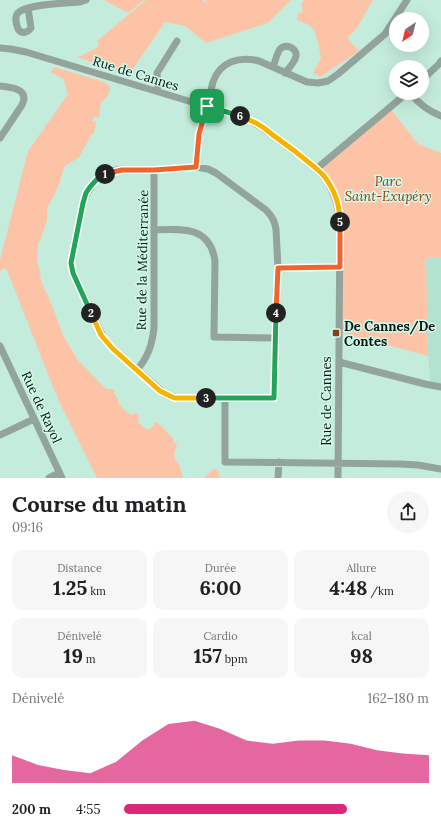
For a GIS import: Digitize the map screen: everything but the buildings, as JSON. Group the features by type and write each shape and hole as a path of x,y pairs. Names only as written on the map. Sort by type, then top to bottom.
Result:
{"street":[{"path":"28,8 86,0"},
{"path":"196,167 199,134 214,81 220,70 234,60 252,59 301,80 323,82 333,78 385,34 407,0"},
{"path":"156,91 158,87 157,73 177,41"},
{"path":"273,67 281,48 284,46 291,47 296,52 296,56 285,73"},
{"name":"Rue de Cannes","path":"0,48 26,52 236,115 264,128 317,169 333,193 338,206 340,219 338,478"},
{"path":"429,74 438,66 441,61"},
{"path":"0,86 12,87 19,90 24,100 0,138"},
{"path":"317,169 400,100"},
{"path":"416,100 431,112 441,116"},
{"path":"196,167 208,169 221,176 271,215 276,228 278,268 274,398 226,399 180,398 170,396 160,391 104,340 75,279 71,263 83,203 86,193 103,175 122,170 154,170 196,167"},
{"name":"Rue de la Méditerranée","path":"137,370 148,354 153,333 155,230 154,170"},
{"path":"155,230 181,229 199,234 207,241 213,251 215,261 214,337 276,338"},
{"path":"278,268 340,267"},
{"name":"Rue de Rayol","path":"0,346 60,476"},
{"path":"339,362 441,387"},
{"path":"226,399 225,462 400,464 441,469"},
{"path":"0,434 34,419"},
{"path":"278,478 279,462"},
{"path":"48,478 60,476"}],"shaded area":[{"path":"428,257 441,258 441,387 431,385 428,356 426,261"}],"green space":[{"path":"104,0 144,0 128,13"},
{"path":"146,0 202,0 207,3 206,0 291,0 268,23 206,43 185,26 165,22 128,76 78,57 95,49 99,45 97,41"},
{"path":"304,0 373,0 357,28 347,38 359,51 320,77 313,73 321,58 319,45 314,31 309,25 297,20 298,14 303,11 301,5"},
{"path":"54,67 104,82 110,88 110,91 100,106 100,114 98,118 94,117 92,121 96,122 94,133 91,135 79,157 64,167 60,182 47,208 47,220 38,244 37,262 41,281 63,335 77,359 106,389 112,389 115,391 114,393 119,401 119,405 131,415 139,415 138,422 147,430 156,422 172,437 177,445 174,453 175,459 179,465 183,478 97,478 57,397 7,270 4,268 0,271 0,260 28,151 68,94 64,79 51,72"},
{"name":"Parc Saint-Exupéry","path":"389,107 418,144 441,153 441,258 428,257 426,261 428,356 339,332 340,219 323,176 321,165"},
{"path":"215,469 218,471 220,478 204,478 212,470"}],"place":[{"name":"De Cannes/De Contes","path":"336,333"}],"route":[{"path":"207,106 245,118 264,128 308,162 323,176 333,193 338,206 340,219 340,267 278,268 274,398 175,398 160,391 104,340 73,273 71,263 83,203 86,193 94,183 108,172 114,171 196,167 199,134 207,106"}]}
